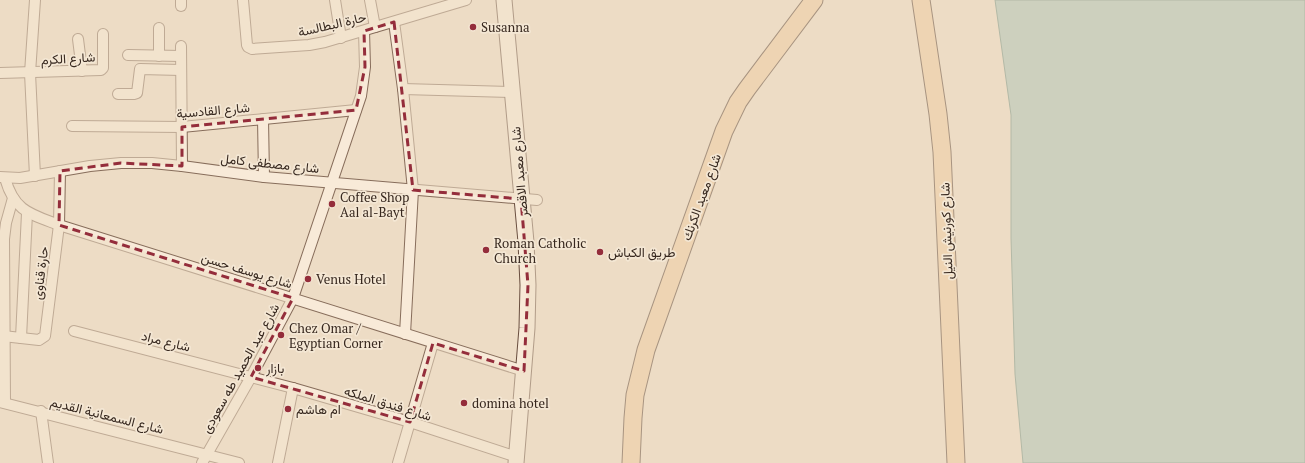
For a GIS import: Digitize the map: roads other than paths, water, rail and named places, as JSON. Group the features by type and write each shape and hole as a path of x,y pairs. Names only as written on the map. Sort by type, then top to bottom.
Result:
{"main road":[{"name":"شارع معبد الاقصر","path":"504,0 526,242 528,285 527,328 517,460"},
{"name":"شارع معبد الكرنك","path":"630,463 635,395 646,350 724,130 738,102 747,89 814,0"},
{"name":"شارع كورنيش النيل","path":"921,0 937,108 942,158 956,463"}],"street":[{"path":"35,0 30,73 35,176"},
{"name":"حارة البطالسة","path":"243,0 247,45 250,48 309,45 341,38 466,0"},
{"path":"336,0 341,38"},
{"path":"370,0 376,28"},
{"path":"394,22 403,89 413,190 405,334"},
{"path":"158,28 159,56"},
{"name":"شارع عبد الحميد طه سعودى","path":"205,459 293,298 356,110 365,67 364,31"},
{"name":"شارع الكرم","path":"0,73 82,71 102,69 103,34"},
{"path":"78,39 82,71"},
{"path":"128,55 159,56 181,51 182,166"},
{"path":"118,94 137,93 140,68 181,70"},
{"path":"403,89 512,92"},
{"name":"شارع القادسية","path":"72,126 182,127 356,110"},
{"path":"263,119 264,177"},
{"name":"شارع مصطفى كامل","path":"2,178 35,176 90,166 121,163 152,163 264,177 537,200"},
{"name":"حارة قناوى","path":"3,336 39,340 45,336 59,225 60,171"},
{"name":"شارع يوسف حسن","path":"2,178 13,198 27,213 59,225 524,371"},
{"path":"2,402 3,225 13,198"},
{"path":"21,338 27,213"},
{"name":"شارع مراد","path":"74,331 251,377"},
{"path":"398,463 433,343"},
{"name":"شارع فندق الملكه","path":"251,377 410,422 517,460"},
{"path":"278,463 293,388"},
{"name":"شارع السمعانية القديم","path":"2,402 41,411 205,459 239,463"},
{"path":"41,411 48,463"}],"place":[{"name":"Susanna","path":"473,27"},
{"name":"Coffee Shop Aal al‑Bayt","path":"332,204"},
{"name":"Roman Catholic Church","path":"486,250"},
{"name":"طريق الكباش","path":"600,252"},
{"name":"Venus Hotel","path":"308,279"},
{"name":"Chez Omar / Egyptian Corner","path":"281,335"},
{"name":"بازار","path":"258,368"},
{"name":"domina hotel","path":"464,403"},
{"name":"ام هاشم","path":"288,409"}]}
